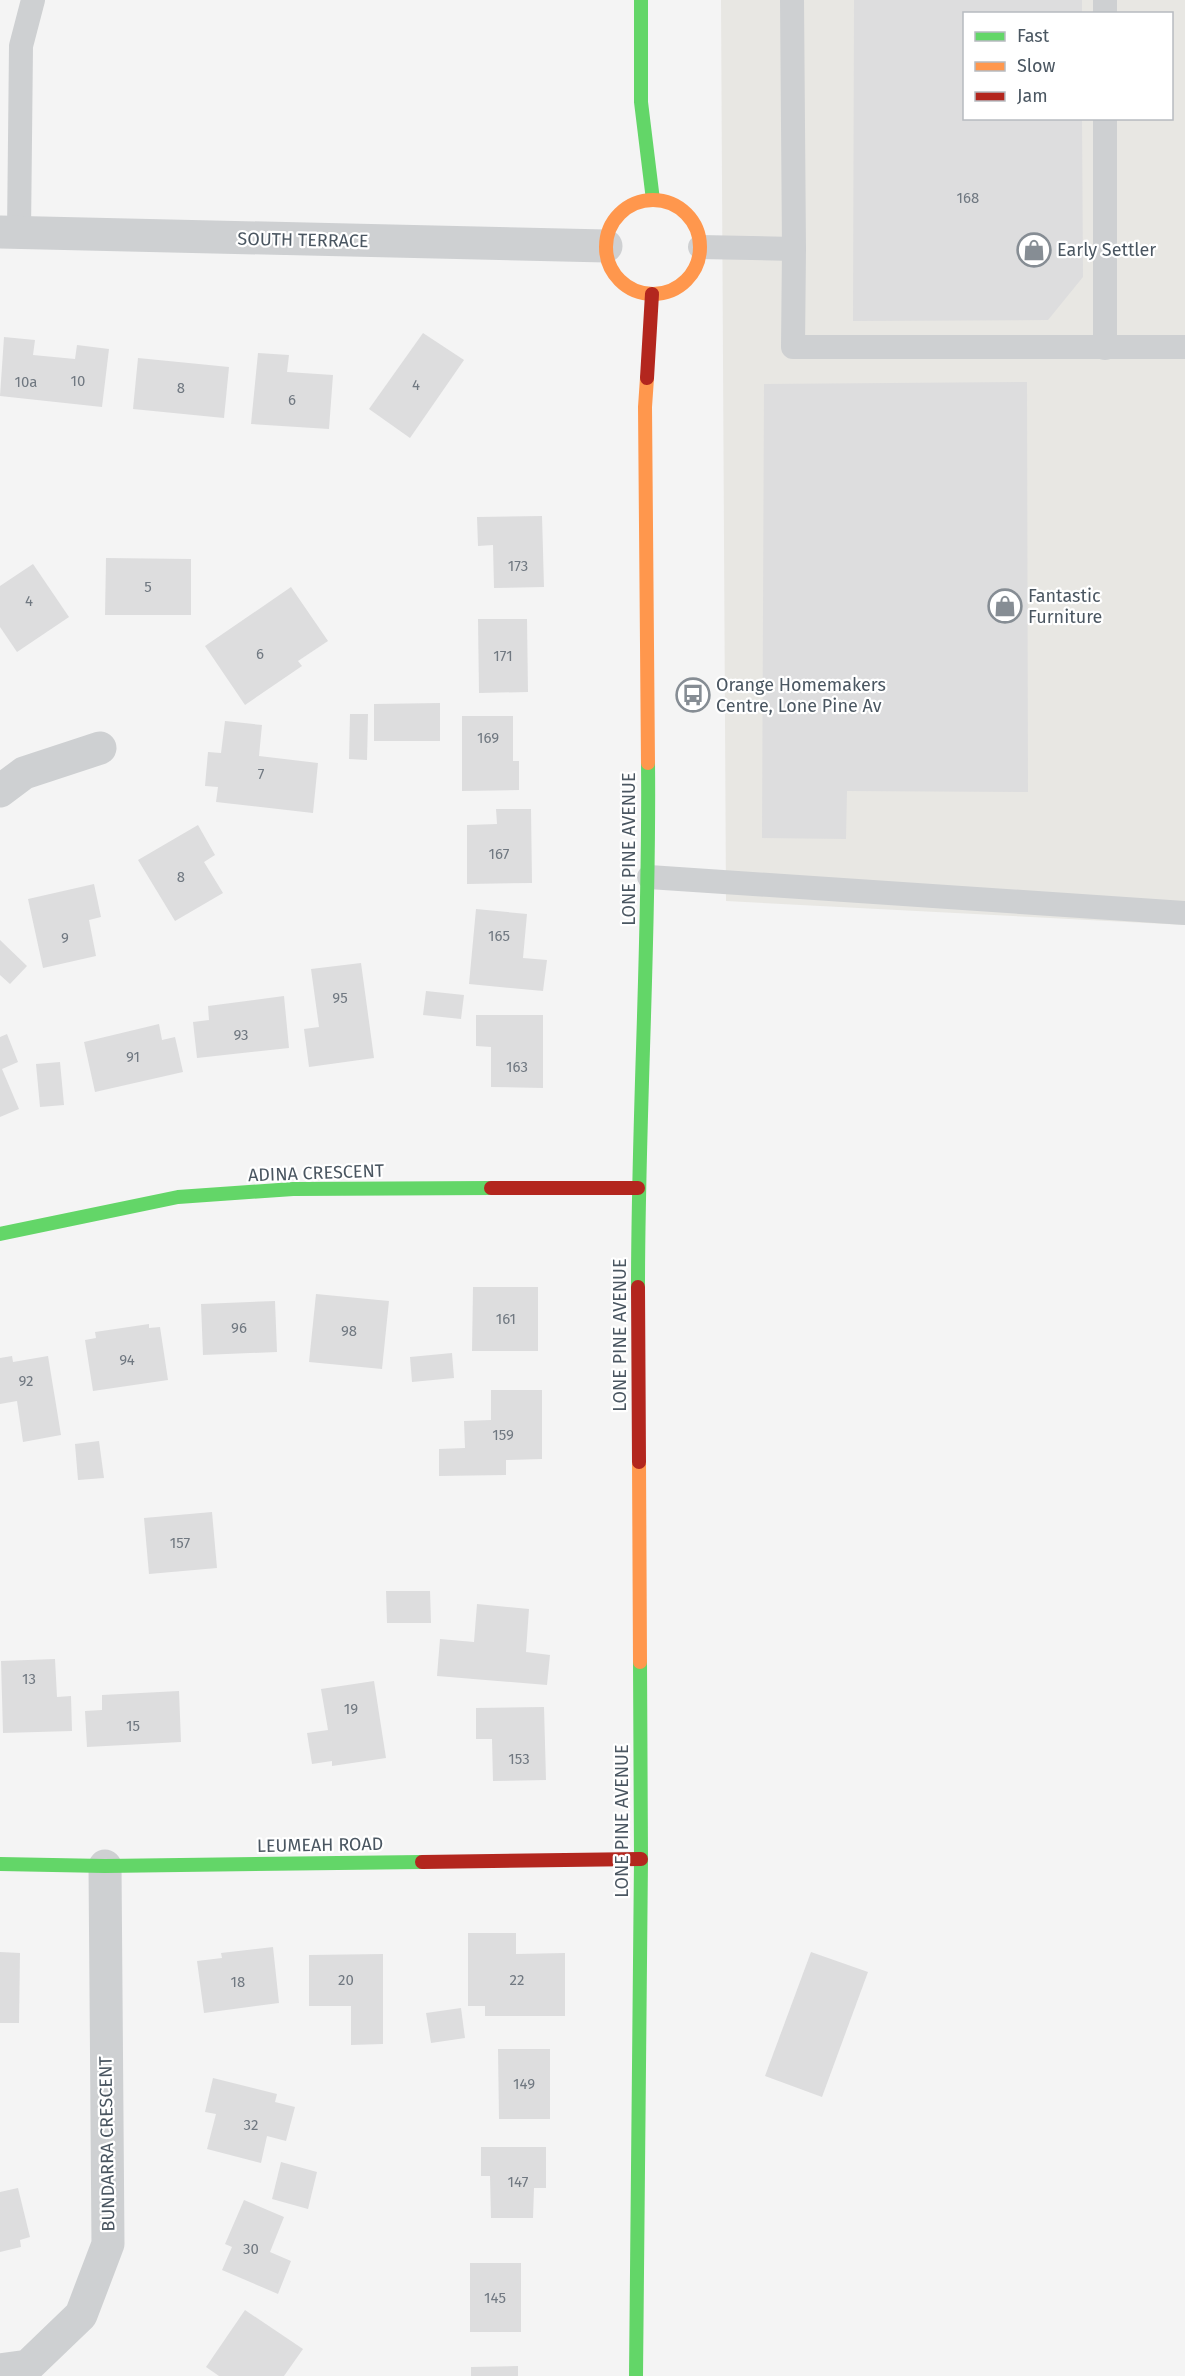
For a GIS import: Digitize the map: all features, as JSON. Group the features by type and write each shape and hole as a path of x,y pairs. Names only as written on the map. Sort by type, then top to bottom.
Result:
{"street":[{"path":"641,0 641,102 653,200"},
{"path":"653,200 668,202 681,208 691,219 698,232 700,247 698,262 691,275 680,285 667,292 652,294 637,291 624,284 611,267 606,246 608,232 615,219 626,209 639,202 653,200"},
{"name":"SOUTH TERRACE","path":"9,232 606,246"},
{"name":"LONE PINE AVENUE","path":"636,2376 641,1859 638,1188 649,876 645,407 652,294"},
{"path":"0,791 24,773 100,748"},
{"name":"ADINA CRESCENT","path":"0,1234 178,1197 293,1189 638,1188"},
{"name":"LEUMEAH ROAD","path":"0,1864 105,1866 641,1859"},
{"name":"BUNDARRA CRESCENT","path":"0,2370 28,2366 81,2315 108,2244 105,1866"}],"lane":[{"path":"9,232 21,46 33,0"},
{"path":"792,0 793,347 1185,347"},
{"path":"1105,120 1105,348"},
{"path":"700,247 794,249"},
{"path":"649,876 1185,913"}],"shaded area":[{"path":"721,0 1185,0 1185,925 726,901"}],"building":[{"path":"854,0 1082,0 1082,12 963,12 963,120 1082,120 1083,277 1048,320 853,321"},
{"path":"423,333 464,360 410,438 369,409"},
{"path":"4,337 35,340 33,355 75,359 77,345 109,349 102,407 0,396"},
{"path":"258,353 289,355 287,372 333,375 329,429 251,424"},
{"path":"138,358 229,367 224,418 133,409"},
{"path":"1027,382 1028,792 847,791 846,839 762,838 764,384"},
{"path":"542,516 544,587 494,588 493,545 478,546 477,517"},
{"path":"106,558 191,559 191,615 105,615"},
{"path":"33,564 69,617 17,652 0,627 0,586"},
{"path":"291,587 328,641 298,661 302,666 245,705 205,646"},
{"path":"478,619 527,619 528,692 479,693"},
{"path":"440,703 440,741 374,741 374,704"},
{"path":"350,714 368,714 367,760 349,759"},
{"path":"462,716 513,716 513,761 519,761 519,790 462,791"},
{"path":"225,721 262,725 259,756 318,763 313,813 216,802 218,787 205,786 208,752 221,753"},
{"path":"496,809 531,809 532,883 467,884 467,825 497,824"},
{"path":"198,825 215,855 204,862 223,893 175,921 138,860"},
{"path":"94,884 101,917 89,920 96,956 43,968 28,899"},
{"path":"476,909 527,914 523,958 547,960 543,991 469,984"},
{"path":"0,940 27,966 10,984 0,975"},
{"path":"361,963 374,1058 309,1067 304,1029 319,1027 311,969"},
{"path":"426,991 464,995 461,1019 423,1015"},
{"path":"284,996 289,1048 197,1058 193,1022 209,1020 208,1006"},
{"path":"476,1015 543,1015 543,1088 491,1087 491,1047 476,1046"},
{"path":"159,1024 162,1040 175,1037 183,1072 95,1092 84,1042"},
{"path":"7,1034 18,1062 2,1069 19,1109 0,1117 0,1037"},
{"path":"60,1062 64,1105 40,1107 36,1064"},
{"path":"473,1287 538,1287 538,1351 472,1351"},
{"path":"316,1294 389,1301 382,1369 309,1362"},
{"path":"275,1301 277,1352 203,1355 201,1304"},
{"path":"149,1324 149,1328 160,1327 168,1380 93,1391 85,1340 96,1338 95,1332"},
{"path":"452,1353 454,1378 412,1382 410,1357"},
{"path":"12,1356 13,1362 48,1356 61,1435 23,1442 17,1401 0,1404 0,1358"},
{"path":"491,1390 542,1390 542,1459 506,1460 506,1475 439,1476 439,1449 465,1448 464,1421 491,1420"},
{"path":"99,1441 104,1478 78,1480 75,1444"},
{"path":"212,1512 217,1568 149,1574 144,1518"},
{"path":"386,1591 430,1591 431,1623 387,1623"},
{"path":"477,1604 529,1609 526,1652 550,1655 547,1685 437,1676 440,1639 474,1642"},
{"path":"55,1659 57,1697 71,1696 72,1731 3,1733 1,1661"},
{"path":"374,1681 386,1758 332,1766 332,1761 312,1764 307,1733 328,1730 321,1689"},
{"path":"179,1691 181,1742 87,1747 85,1711 102,1710 102,1695"},
{"path":"544,1707 546,1780 493,1781 492,1739 476,1739 476,1708"},
{"path":"468,1933 516,1933 516,1954 565,1953 565,2016 485,2016 485,2006 468,2006"},
{"path":"273,1947 279,2003 204,2013 197,1961 222,1958 221,1953"},
{"path":"0,1952 20,1953 19,2023 0,2023"},
{"path":"811,1952 868,1972 822,2097 765,2076"},
{"path":"383,1954 383,2044 351,2045 351,2006 309,2006 309,1955"},
{"path":"461,2008 465,2038 431,2043 426,2013"},
{"path":"498,2049 550,2049 550,2119 499,2119"},
{"path":"213,2078 277,2094 275,2102 295,2107 286,2141 267,2136 261,2163 207,2149 216,2114 205,2112"},
{"path":"481,2147 546,2147 546,2188 534,2188 533,2218 491,2218 490,2176 481,2176"},
{"path":"281,2162 317,2172 308,2209 272,2199"},
{"path":"18,2188 30,2237 20,2240 21,2247 0,2252 0,2192"},
{"path":"244,2200 284,2217 270,2252 291,2261 278,2294 222,2270 232,2247 225,2244"},
{"path":"470,2263 521,2263 521,2332 470,2332"},
{"path":"245,2310 303,2349 284,2376 219,2376 206,2367"},
{"path":"518,2366 518,2376 471,2376 471,2367"}],"traffic: fast":[{"path":"641,0 641,102 653,200"},
{"path":"638,1287 648,763"},
{"path":"0,1234 178,1197 293,1189 491,1188"},
{"path":"636,2376 641,1859 640,1662"},
{"path":"0,1864 105,1866 422,1862"}],"traffic: slow":[{"path":"653,200 671,204 686,214 696,229 700,247 696,265 686,280 671,290 653,294 635,290 620,280 610,265 606,247 610,229 620,214 635,204 653,200"},
{"path":"647,378 645,407 648,763"},
{"path":"639,1462 640,1662"}],"traffic: jam":[{"path":"647,378 652,294"},
{"path":"491,1188 638,1188"},
{"path":"638,1287 639,1462"},
{"path":"422,1862 641,1859"}],"place":[{"name":"Early Settler","path":"1034,250"},
{"name":"Fantastic Furniture","path":"1005,606"},
{"name":"Orange Homemakers Centre, Lone Pine Av","path":"693,695"}]}
